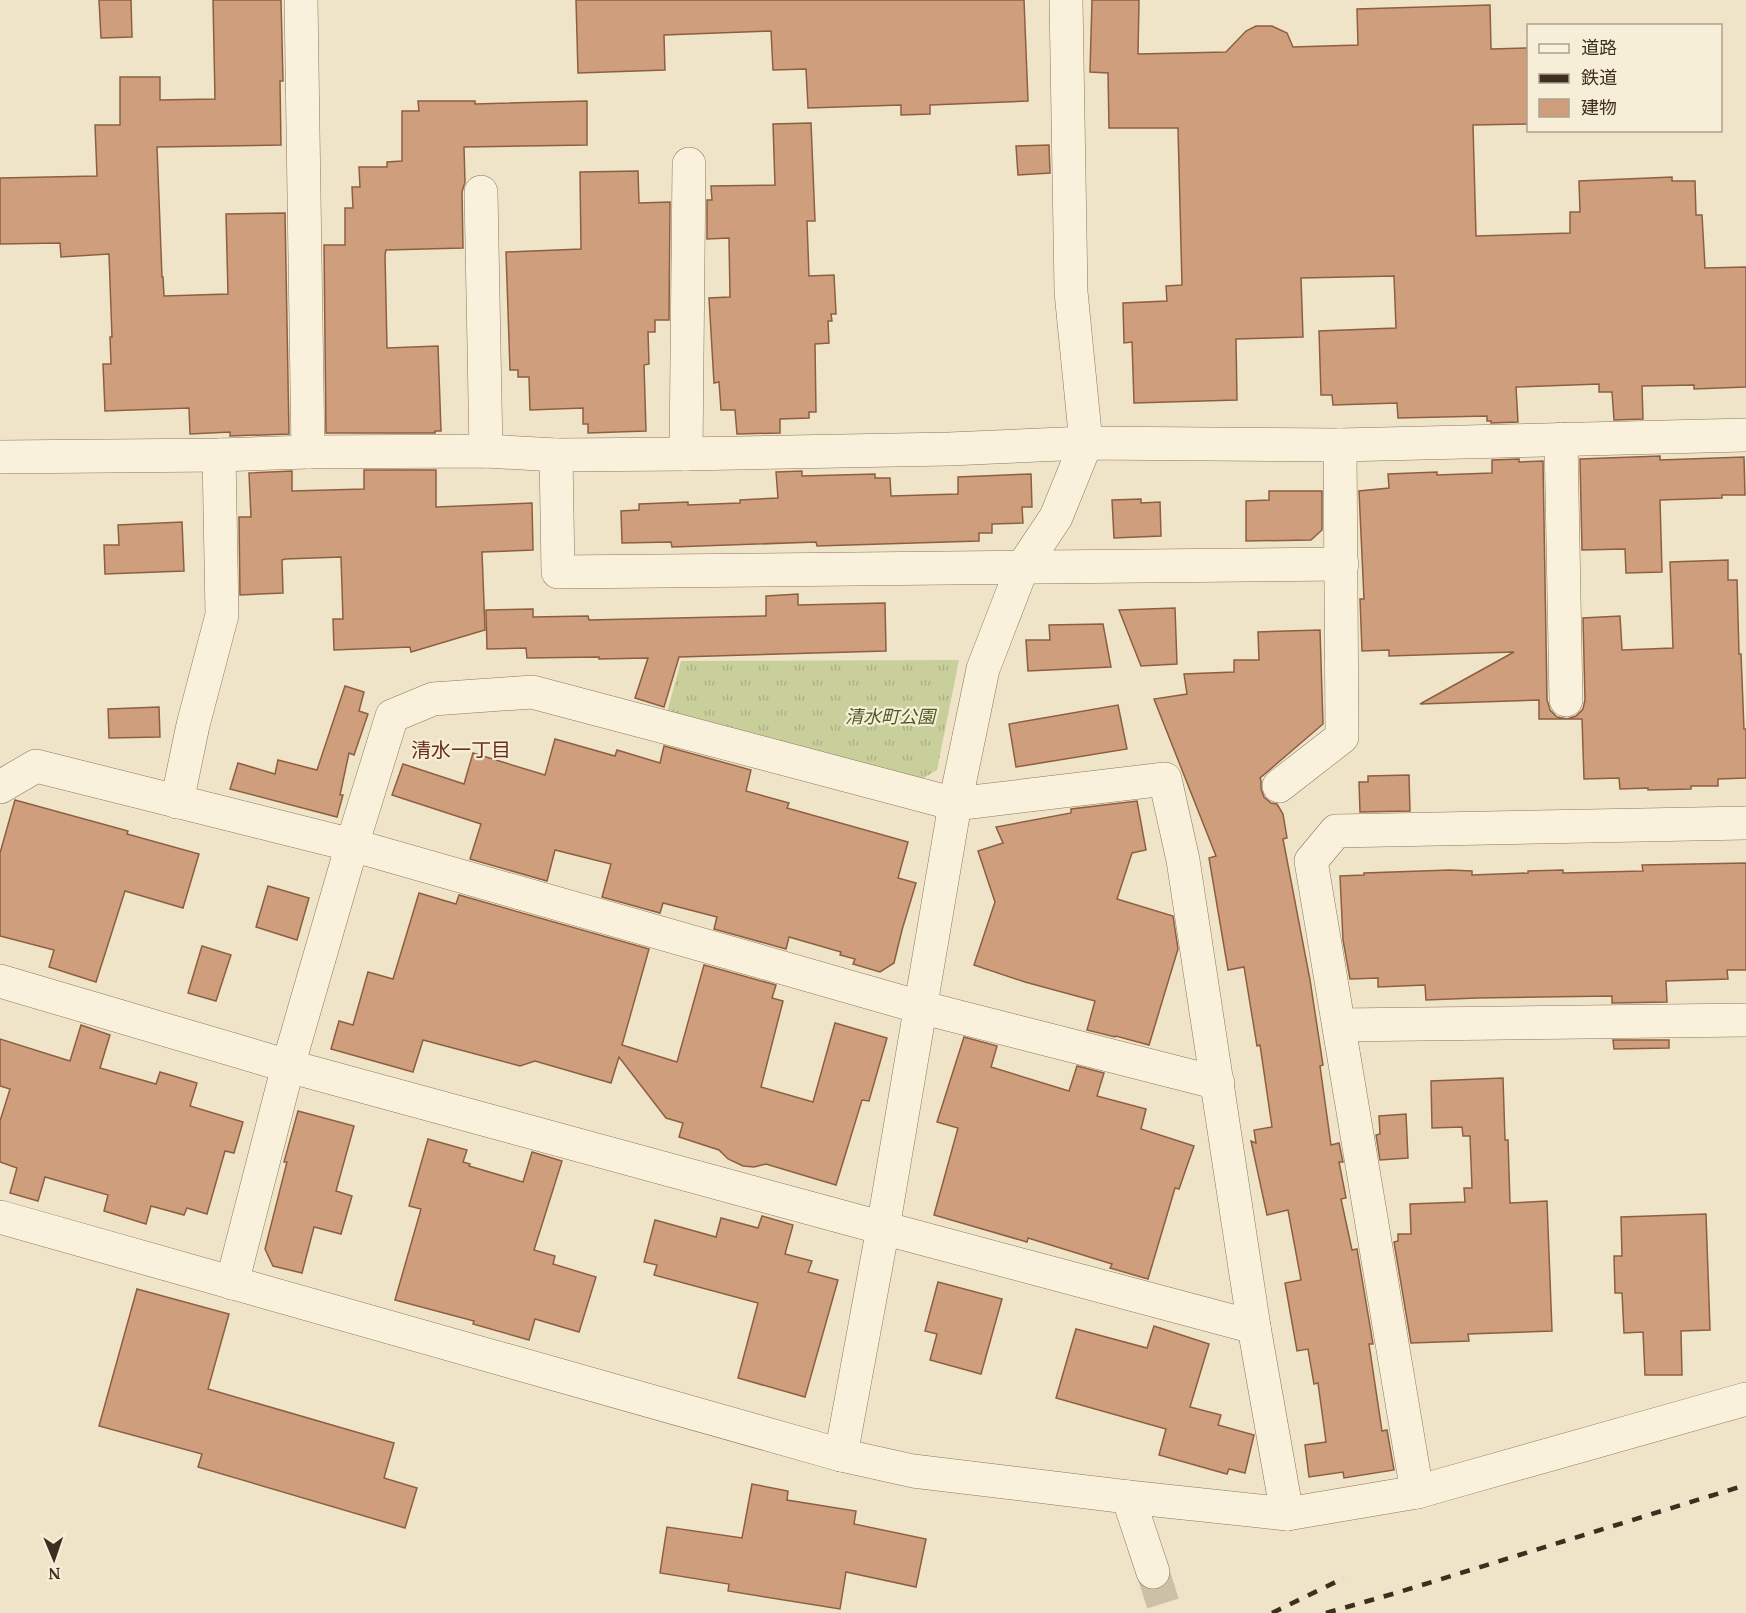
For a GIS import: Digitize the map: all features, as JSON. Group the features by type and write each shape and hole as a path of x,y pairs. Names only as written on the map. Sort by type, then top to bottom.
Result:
{"street":[{"path":"301,0 308,452"},
{"path":"841,1455 883,1228 955,804 983,669 1022,568 1056,518 1086,443 1071,292 1066,0"},
{"path":"686,454 689,164"},
{"path":"481,192 486,451"},
{"path":"0,457 486,451 556,455 686,454 949,449 1086,443 1340,445 1746,435"},
{"path":"1561,439 1566,700"},
{"path":"1279,786 1342,737 1340,445"},
{"path":"177,802 193,725 222,615 219,455"},
{"path":"556,455 558,572 1342,564"},
{"path":"232,1282 288,1066 392,716 432,699 532,692 955,804 1166,779 1183,860 1254,1327 1287,1514"},
{"path":"0,787 36,766 352,845 920,1007 1218,1083"},
{"path":"1417,1492 1311,861 1336,831 1746,823"},
{"path":"0,981 288,1066 1254,1327"},
{"path":"1339,1024 1746,1020"},
{"path":"0,1217 841,1455 913,1471 1287,1514 1417,1492 1746,1399"},
{"path":"1128,1497 1153,1572"}],"green space":[{"name":"清水町公園","path":"959,660 937,770 917,782 667,712 681,661"}],"building":[{"path":"99,0 131,0 132,37 101,38"},
{"path":"213,0 281,0 283,81 280,81 281,145 157,147 164,296 228,294 226,214 285,213 289,434 230,436 230,432 190,434 189,408 105,411 103,364 111,364 110,337 112,337 109,254 61,257 60,243 0,244 0,178 97,176 95,125 120,125 120,77 160,77 160,100 215,99"},
{"path":"576,0 1024,0 1028,101 930,105 930,114 901,115 901,105 808,108 806,69 773,70 771,31 664,35 665,70 578,73"},
{"path":"1092,0 1139,0 1138,54 1226,52 1246,31 1256,26 1272,26 1287,33 1293,47 1358,45 1357,9 1490,5 1491,49 1527,48 1527,124 1473,125 1476,236 1570,233 1570,212 1580,212 1579,181 1672,177 1672,181 1695,181 1696,215 1702,215 1705,268 1746,267 1746,387 1694,389 1694,385 1642,386 1643,419 1614,420 1612,392 1599,392 1599,384 1516,387 1518,422 1491,423 1487,421 1487,416 1398,418 1397,403 1333,405 1332,395 1321,395 1319,331 1396,328 1394,276 1301,278 1303,337 1236,339 1237,400 1134,403 1132,342 1124,343 1123,303 1167,301 1166,286 1182,285 1178,128 1109,128 1108,73 1090,72"},
{"path":"418,101 475,101 475,104 587,101 587,145 464,147 463,248 386,250 385,255 387,348 438,346 441,431 435,431 435,433 326,433 324,245 345,245 345,208 353,208 352,187 360,187 359,167 387,167 387,162 402,161 402,111 419,111"},
{"path":"811,123 815,221 807,221 809,276 834,275 836,314 831,314 832,321 828,321 829,343 815,344 816,412 809,412 809,418 780,419 780,433 737,434 735,410 721,410 719,382 714,383 709,298 730,297 729,238 707,239 707,200 712,200 711,186 775,185 773,124"},
{"path":"1049,145 1050,173 1018,175 1016,146"},
{"path":"638,171 639,203 670,202 669,320 655,320 655,332 648,332 649,364 644,365 646,431 588,433 588,424 583,424 583,408 530,410 529,377 518,377 518,370 510,370 506,252 581,249 580,172"},
{"path":"1660,456 1660,460 1744,457 1745,495 1660,500 1662,572 1626,573 1625,549 1582,550 1580,459"},
{"path":"1519,459 1519,462 1543,461 1547,700 1550,710 1557,717 1567,719 1539,719 1539,700 1420,704 1514,652 1389,656 1389,650 1362,651 1360,599 1364,599 1359,491 1389,488 1388,474 1492,473 1492,460"},
{"path":"364,470 436,470 436,507 532,503 533,550 482,552 485,630 411,652 410,647 334,650 333,619 343,619 341,557 282,560 283,593 240,595 239,517 251,517 249,473 292,471 292,491 364,489"},
{"path":"802,471 802,476 875,474 875,478 890,478 891,496 958,494 958,477 1031,474 1032,507 1022,507 1023,523 992,524 992,533 979,533 979,541 817,546 816,542 672,547 671,542 622,543 621,511 639,510 639,504 740,503 740,500 778,498 776,472"},
{"path":"1269,491 1322,491 1322,530 1311,540 1246,541 1246,501 1269,500"},
{"path":"1141,499 1141,503 1160,502 1161,536 1114,538 1112,500"},
{"path":"182,522 184,571 105,574 104,545 119,545 118,525"},
{"path":"1728,560 1728,580 1737,580 1739,654 1741,654 1744,729 1746,729 1746,778 1718,779 1718,786 1648,790 1648,788 1620,789 1619,778 1584,779 1582,719 1567,719 1576,716 1583,709 1585,700 1583,618 1620,616 1622,650 1673,648 1670,562"},
{"path":"798,594 798,605 885,603 886,651 679,657 664,707 635,698 648,658 527,658 526,648 487,649 486,610 533,609 533,617 588,616 589,620 766,616 766,596"},
{"path":"1175,608 1177,664 1141,666 1119,610"},
{"path":"1103,624 1111,667 1028,671 1026,640 1050,640 1049,625"},
{"path":"1320,630 1323,724 1260,778 1264,797 1271,803 1277,804 1283,814 1287,838 1283,839 1310,980 1323,1065 1320,1066 1331,1145 1339,1143 1343,1162 1339,1162 1346,1198 1341,1199 1352,1250 1357,1249 1373,1344 1369,1344 1382,1431 1387,1430 1394,1470 1344,1478 1343,1472 1309,1477 1305,1445 1326,1442 1318,1383 1314,1384 1308,1349 1297,1351 1285,1283 1301,1280 1288,1210 1267,1215 1251,1141 1256,1143 1254,1130 1272,1127 1260,1045 1257,1046 1244,967 1228,970 1209,858 1216,856 1154,699 1187,694 1184,674 1234,672 1234,660 1259,660 1258,632"},
{"path":"345,686 364,692 359,711 368,714 354,755 349,753 340,795 343,795 337,817 230,789 238,763 275,774 278,760 317,770"},
{"path":"1118,705 1127,749 1016,767 1009,724"},
{"path":"159,707 160,737 109,738 108,709"},
{"path":"555,739 615,756 617,750 660,763 664,746 751,770 746,791 789,803 787,808 908,842 898,878 916,883 894,963 880,972 853,964 855,959 840,955 841,952 789,937 786,949 714,929 717,917 663,903 660,913 602,897 611,864 555,850 547,881 470,859 481,824 392,795 403,764 464,784 473,753 545,775"},
{"path":"1409,775 1410,811 1360,812 1359,782 1368,782 1368,776"},
{"path":"15,800 128,831 127,834 199,854 183,908 125,891 96,982 49,967 54,950 0,936 0,853"},
{"path":"1137,801 1146,850 1132,853 1117,899 1173,916 1178,949 1149,1045 1087,1030 1095,1001 974,965 995,902 978,851 1003,843 996,827 1071,813 1071,809"},
{"path":"1746,863 1746,970 1727,970 1728,979 1666,981 1667,1002 1612,1003 1612,996 1426,1000 1425,985 1378,987 1378,978 1350,979 1343,940 1340,876 1450,870 1472,871 1472,875 1563,870 1563,873 1643,871 1642,865"},
{"path":"268,886 309,898 297,940 256,927"},
{"path":"419,893 456,904 459,895 649,949 622,1045 677,1062 704,965 776,985 772,998 783,1001 761,1087 813,1102 835,1023 887,1038 869,1101 862,1100 836,1185 766,1164 754,1167 743,1166 728,1159 719,1150 679,1137 683,1123 666,1118 619,1057 611,1083 535,1061 520,1066 423,1040 413,1072 331,1049 339,1021 353,1025 368,972 393,979"},
{"path":"202,946 231,955 216,1001 188,993"},
{"path":"81,1025 110,1035 100,1068 156,1084 160,1072 197,1083 190,1106 243,1122 234,1153 225,1151 207,1214 187,1208 184,1215 151,1206 146,1224 104,1211 108,1195 45,1177 38,1201 10,1193 17,1168 0,1162 0,1121 10,1089 0,1086 0,1039 70,1061"},
{"path":"964,1037 997,1046 991,1067 1069,1091 1077,1066 1104,1073 1097,1096 1146,1109 1141,1129 1194,1146 1179,1189 1175,1188 1148,1279 1110,1268 1112,1264 1028,1238 1027,1242 934,1215 958,1128 937,1122"},
{"path":"1613,1040 1669,1040 1669,1048 1614,1049"},
{"path":"1503,1078 1510,1203 1547,1201 1552,1331 1468,1334 1469,1341 1411,1343 1394,1242 1398,1241 1398,1234 1411,1234 1410,1204 1465,1202 1464,1188 1472,1188 1470,1136 1463,1136 1462,1127 1432,1128 1431,1081"},
{"path":"298,1111 354,1126 336,1191 352,1196 341,1234 314,1227 302,1273 273,1266 265,1249"},
{"path":"1406,1114 1408,1158 1380,1160 1376,1135 1380,1134 1379,1116"},
{"path":"428,1139 467,1150 463,1162 470,1164 469,1166 523,1182 532,1152 562,1161 534,1250 555,1256 553,1264 596,1277 579,1332 535,1319 529,1340 473,1324 474,1321 395,1300 421,1209 409,1206"},
{"path":"1706,1214 1710,1330 1681,1331 1682,1375 1645,1375 1643,1332 1624,1333 1622,1293 1615,1293 1614,1256 1622,1256 1621,1217"},
{"path":"762,1216 793,1225 785,1254 812,1261 808,1272 838,1280 805,1397 738,1378 758,1303 654,1275 657,1265 644,1262 655,1220 716,1237 721,1218 758,1228"},
{"path":"938,1282 1002,1299 981,1374 930,1360 937,1334 925,1331"},
{"path":"137,1289 229,1314 208,1389 394,1443 384,1478 417,1488 405,1528 198,1467 202,1454 99,1426"},
{"path":"1154,1326 1209,1344 1190,1407 1221,1415 1218,1425 1254,1435 1245,1473 1229,1469 1227,1474 1159,1455 1166,1429 1056,1398 1076,1329 1147,1348"},
{"path":"752,1484 788,1491 787,1500 856,1511 854,1524 926,1539 916,1587 846,1572 840,1609 728,1591 729,1584 660,1573 667,1527 742,1538"}],"tunnel":[{"path":"1153,1572 1166,1613"}],"railway":[{"path":"1326,1613 1746,1485"},
{"path":"1272,1613 1344,1578"}],"district":[{"name":"清水一丁目","path":"461,750"}]}
